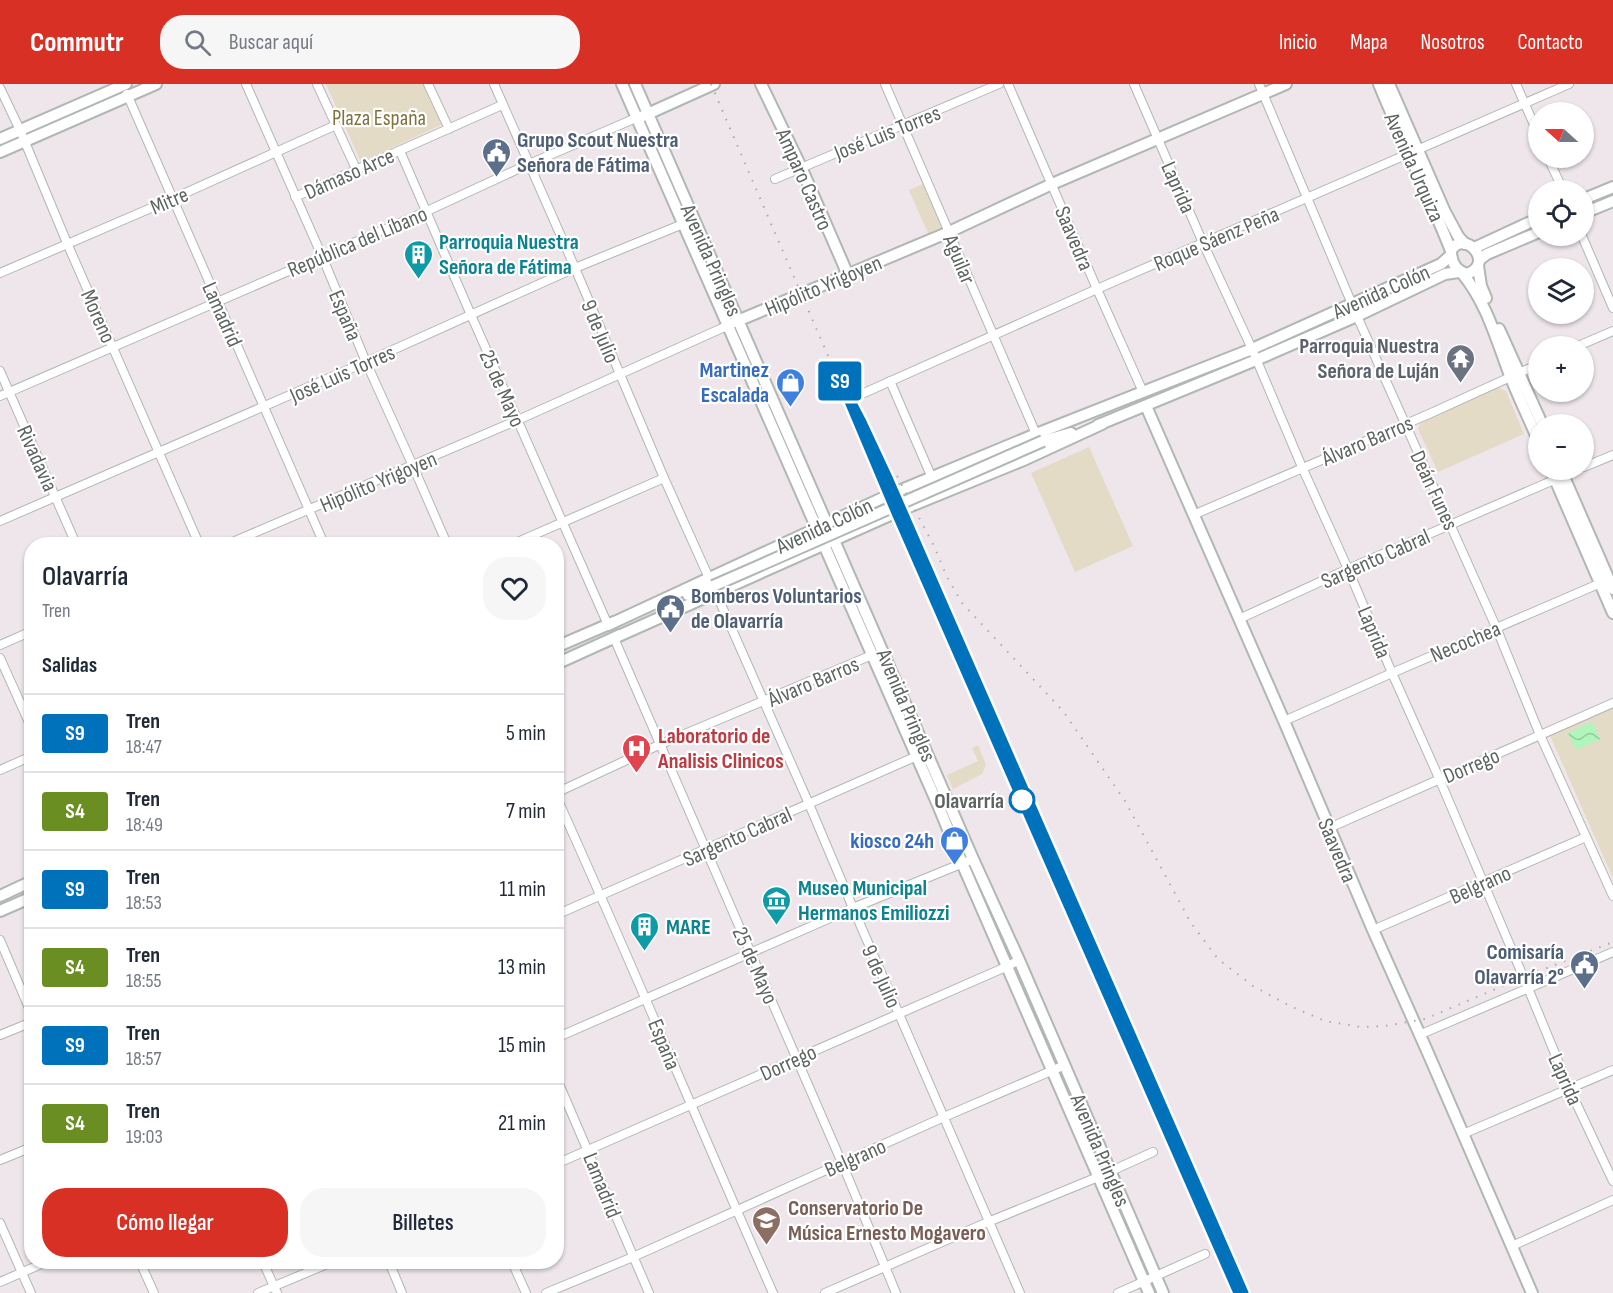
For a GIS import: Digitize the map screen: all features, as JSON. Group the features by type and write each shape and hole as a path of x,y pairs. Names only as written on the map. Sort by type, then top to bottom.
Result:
{"main road":[{"path":"0,139 124,84"},
{"path":"0,152 156,84"},
{"name":"Avenida Pringles","path":"622,84 683,224 734,323"},
{"name":"Avenida Pringles","path":"635,84 734,323 823,526 872,655 1149,1293"},
{"name":"República del Líbano","path":"636,118 714,84"},
{"name":"Amparo Castro","path":"761,84 801,167 848,275"},
{"name":"Hipólito Yrigoyen","path":"734,323 949,232 1052,184 1158,139 1261,89 1286,84"},
{"name":"Avenida Urquiza","path":"1379,84 1458,236 1469,246"},
{"name":"Avenida Urquiza","path":"1389,84 1451,253"},
{"path":"1594,195 1613,187"},
{"path":"1594,209 1613,201"},
{"path":"1469,246 1528,222"},
{"path":"1461,272 1471,273 1486,254 1528,237"},
{"path":"1529,414 1515,375 1483,293 1478,253 1469,246 1456,244 1451,253 1455,267 1473,286 1515,375 1536,414"},
{"name":"Avenida Colón","path":"713,586 1109,406 1252,349 1441,264 1451,253"},
{"name":"Avenida Colón","path":"564,644 608,625 830,543 906,508 1026,459 1102,424 1357,316 1445,274 1461,272"},
{"name":"Saavedra","path":"1146,406 1532,1293"},
{"name":"Avenida Colón","path":"564,660 614,638 823,526 889,495 1040,437 1102,424"},
{"path":"1561,480 1609,583 1613,613"},
{"name":"Avenida Pringles","path":"830,543 1019,960 1163,1293"},
{"path":"0,896 24,885"},
{"path":"0,911 24,900"}],"street":[{"name":"Lamadrid","path":"124,84 172,199 321,537"},
{"name":"España","path":"246,84 444,537"},
{"path":"317,84 357,171"},
{"path":"428,84 449,129"},
{"name":"9 de Julio","path":"494,84 575,268 663,478 809,804 1020,1293"},
{"name":"Aguilar","path":"885,84 993,336 1040,437"},
{"name":"José Luis Torres","path":"775,179 999,84"},
{"name":"Saavedra","path":"1008,84 1143,392"},
{"name":"Laprida","path":"1134,84 1439,778 1569,1090 1613,1181"},
{"path":"1516,84 1528,111"},
{"name":"Roque Sáenz Peña","path":"864,393 1569,84"},
{"name":"Moreno","path":"0,88 196,537"},
{"name":"Deán Funes","path":"1261,89 1357,316 1451,524 1540,735 1613,896"},
{"name":"Dámaso Arce","path":"295,197 502,105"},
{"name":"República del Líbano","path":"0,396 636,118"},
{"name":"Mitre","path":"0,273 336,125"},
{"name":"25 de Mayo","path":"400,151 608,625"},
{"name":"José Luis Torres","path":"0,521 366,362 575,268 683,224"},
{"path":"1586,246 1613,308"},
{"name":"Hipólito Yrigoyen","path":"245,537 413,466 734,323"},
{"path":"1594,339 1613,331"},
{"name":"Álvaro Barros","path":"1193,515 1528,369"},
{"name":"Rivadavia","path":"0,371 73,537"},
{"path":"890,381 932,478"},
{"path":"1594,463 1613,455"},
{"path":"529,537 663,478"},
{"name":"Sargento Cabral","path":"1239,619 1543,480"},
{"name":"Necochea","path":"1284,721 1496,627 1609,583"},
{"path":"0,645 24,634"},
{"name":"25 de Mayo","path":"614,638 797,1058 896,1293"},
{"name":"Álvaro Barros","path":"564,791 660,744 872,655"},
{"path":"0,657 24,711"},
{"name":"Dorrego","path":"1329,828 1613,703"},
{"name":"Sargento Cabral","path":"564,912 917,756"},
{"path":"0,770 24,760"},
{"name":"España","path":"564,812 647,998 691,1106 773,1293"},
{"name":"Belgrano","path":"1373,930 1587,837"},
{"path":"564,1034 853,908 973,859"},
{"path":"0,940 24,996"},
{"path":"1419,1035 1613,952"},
{"name":"Dorrego","path":"564,1161 1019,960"},
{"path":"0,1035 24,1025"},
{"name":"Belgrano","path":"546,1293 633,1257 1065,1065"},
{"path":"1463,1134 1613,1070"},
{"name":"Lamadrid","path":"564,1095 649,1293"},
{"path":"0,1160 24,1150"},
{"path":"825,1293 988,1222 1098,1178 1153,1152"},
{"path":"1512,1246 1613,1200"},
{"path":"0,1222 31,1293"},
{"path":"1118,1293 1205,1254"},
{"path":"0,1282 28,1269"},
{"path":"143,1269 154,1293"},
{"path":"266,1269 275,1290"},
{"path":"258,1293 275,1290 318,1269"},
{"path":"392,1269 402,1293"},
{"path":"516,1269 526,1293"}],"green space":[{"name":"Plaza España","path":"326,84 425,84 443,124 361,162"},
{"path":"923,184 941,227 928,233 909,190"},
{"path":"1497,387 1506,391 1524,434 1438,472 1418,429 1420,423"},
{"path":"1089,447 1133,546 1075,572 1031,473"},
{"path":"1613,702 1613,878 1548,731"},
{"path":"978,745 986,765 982,774 953,789 947,775 978,761 972,748"}],"water":[{"path":"1592,722 1600,739 1576,750 1568,733"}],"railway":[{"path":"711,84 1238,1293"},
{"path":"897,476 962,603 1063,711 1125,801 1191,923 1218,959 1253,986 1290,1006 1325,1021 1361,1027 1385,1026 1425,1019 1613,942"}],"train":[{"name":"S9","path":"1238,1293 896,513 840,380 889,480 1244,1293"}],"place":[{"name":"Grupo Scout Nuestra Señora de Fátima","path":"496,178"},
{"name":"Parroquia Nuestra Señora de Fátima","path":"418,280"},
{"name":"Parroquia Nuestra Señora de Luján","path":"1460,384"},
{"name":"Martinez Escalada","path":"790,408"},
{"name":"Bomberos Voluntarios de Olavarría","path":"670,634"},
{"name":"Laboratorio de Analisis Clinicos","path":"637,774"},
{"name":"Olavarría","path":"1022,800"},
{"name":"kiosco 24h","path":"955,866"},
{"name":"Museo Municipal Hermanos Emiliozzi","path":"777,926"},
{"name":"MARE","path":"645,952"},
{"name":"Comisaría Olavarría 2°","path":"1585,990"},
{"name":"Conservatorio De Música Ernesto Mogavero","path":"767,1246"}]}
